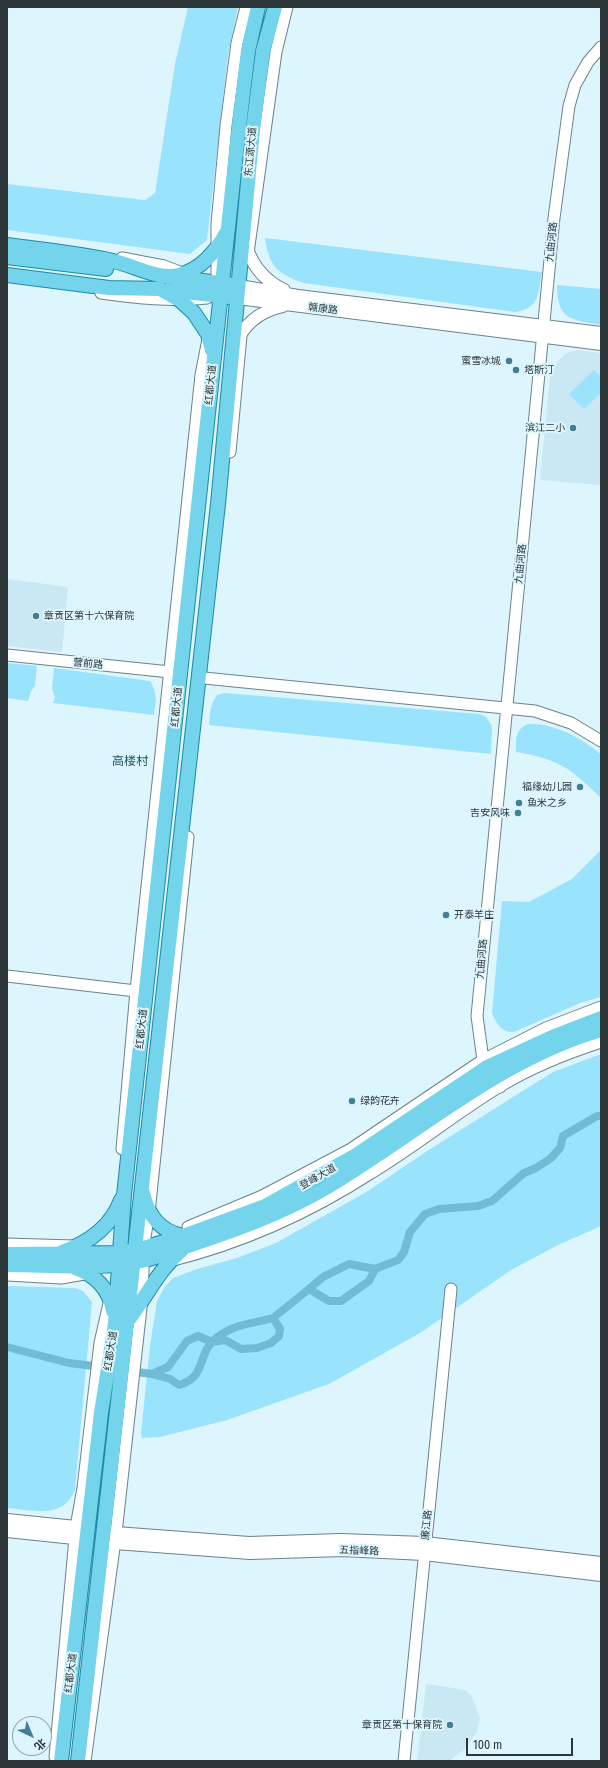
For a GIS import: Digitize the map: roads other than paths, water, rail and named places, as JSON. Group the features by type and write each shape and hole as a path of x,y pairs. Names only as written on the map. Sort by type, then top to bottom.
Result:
{"main road":[{"name":"东江源大道","path":"218,290 228,226 248,51 258,7"},
{"name":"东江源大道","path":"241,292 244,229 253,129 263,51 275,7"},
{"path":"7,275 109,288 162,282 205,261 218,247 228,226"},
{"path":"244,229 248,252 257,268 280,288 298,296"},
{"path":"7,245 114,261 162,282 200,319 209,337 212,350 212,367"},
{"path":"7,257 45,274"},
{"path":"7,269 45,274"},
{"name":"赣康路","path":"45,274 162,282 218,290 298,296 544,330 601,344"},
{"name":"红都大道","path":"128,1257 124,1195 212,367 218,290"},
{"name":"赣康路","path":"241,292 290,305 544,330 601,333"},
{"name":"红都大道","path":"78,1761 123,1416 118,1346 120,1324 128,1257 141,1184 218,504 231,364 241,292"},
{"path":"231,364 233,349 241,333 249,323 261,314 275,308 290,305"},
{"name":"登峰大道","path":"7,1264 128,1257 180,1239 229,1233 326,1188 491,1073 594,1030 601,1018"},
{"path":"57,1260 88,1273 101,1284 110,1298 120,1324 136,1311 155,1279 171,1261 180,1239 156,1223 150,1213 141,1184"},
{"path":"57,1260 99,1232 118,1209 124,1195"},
{"name":"登峰大道","path":"7,1254 57,1260"},
{"name":"红都大道","path":"61,1761 96,1414 118,1346"},
{"path":"7,1520 75,1533"},
{"path":"7,1531 75,1533"},
{"name":"五指峰路","path":"116,1538 250,1553 424,1549 601,1563"},
{"name":"五指峰路","path":"424,1549 601,1575"}],"street":[{"path":"118,1346 142,1299 128,1257 118,1209 136,991 201,375 218,290 217,224 226,126 238,42 246,7"},
{"path":"118,1346 110,1298 150,1213 204,678 238,380 241,333 241,292 276,52 287,7"},
{"name":"九曲河路","path":"491,1073 477,1016 554,218 569,106 578,79 588,62 601,47"},
{"path":"7,240 45,245 164,266 183,273 218,290"},
{"path":"7,282 45,274 159,301 181,301 218,290"},
{"name":"营前路","path":"7,655 170,672"},
{"path":"204,678 535,711 581,728 601,741"},
{"path":"7,976 136,991"},
{"path":"7,1244 77,1246 128,1257 171,1261 228,1245 264,1230 330,1198 372,1173 546,1028 594,1030 601,1007"},
{"path":"7,1275 61,1278 88,1273 180,1239 491,1073"},
{"name":"廉江路","path":"404,1761 451,1289"},
{"path":"54,1761 75,1533 96,1414"},
{"path":"85,1761 116,1538 123,1416"}],"waterway":[{"path":"129,1371 152,1374 168,1367 187,1341 198,1336 212,1342 225,1340 241,1349 257,1348 271,1343 279,1336 280,1329 273,1318 309,1289 329,1301 341,1301 369,1281 375,1269 398,1260 404,1252 410,1232 425,1214 439,1209 478,1206 492,1201 524,1173 536,1168 551,1158 560,1148 563,1136 597,1116 601,1116"},
{"path":"309,1289 323,1277 349,1264 375,1269"},
{"path":"152,1374 170,1379 179,1385 188,1382 198,1371 208,1346 220,1335 242,1325 273,1318"},
{"path":"7,1347 69,1363 102,1367"}],"place":[{"name":"蜜雪冰城","path":"509,361"},
{"name":"塔斯汀","path":"516,370"},
{"name":"滨江二小","path":"573,428"},
{"name":"章贡区第十六保育院","path":"36,616"},
{"name":"福缘幼儿园","path":"580,787"},
{"name":"鱼米之乡","path":"519,803"},
{"name":"吉安风味","path":"518,813"},
{"name":"开泰羊庄","path":"446,915"},
{"name":"绿韵花卉","path":"352,1101"},
{"name":"章贡区第十保育院","path":"450,1725"}],"district":[{"name":"高楼村","path":"130,762"}]}
